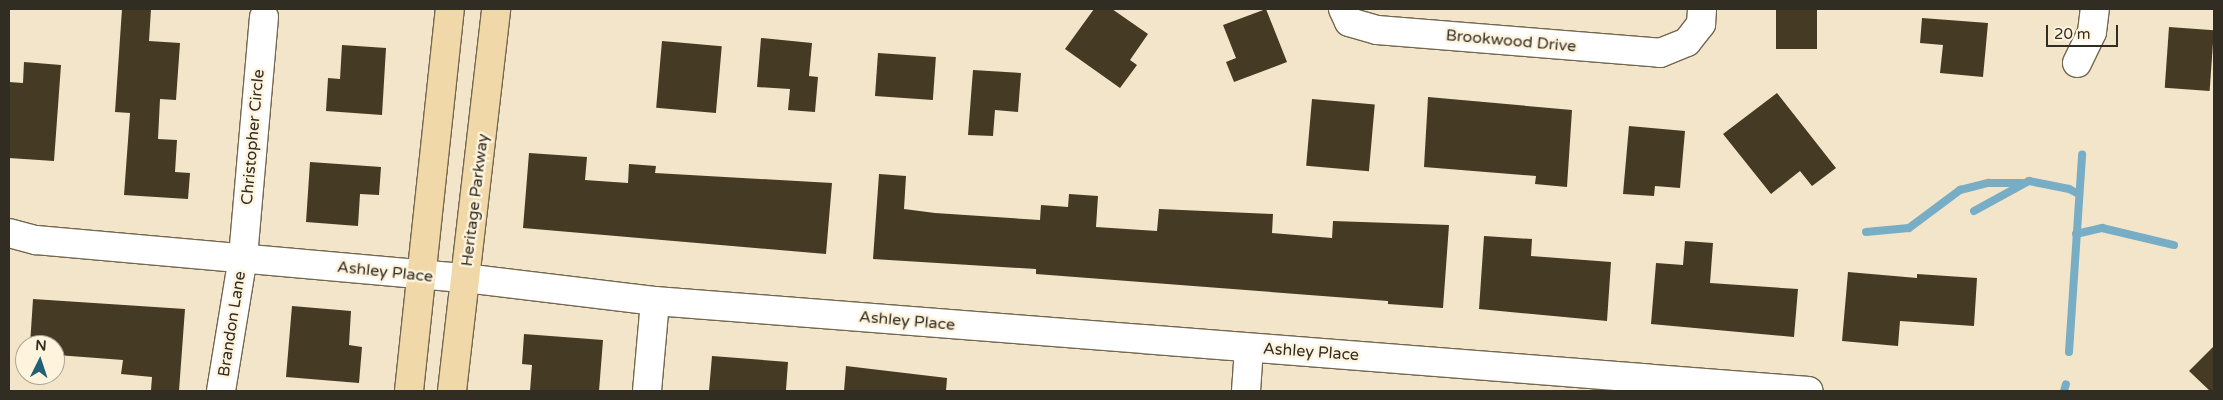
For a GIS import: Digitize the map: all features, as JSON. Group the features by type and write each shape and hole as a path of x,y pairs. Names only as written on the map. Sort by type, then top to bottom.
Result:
{"main road":[{"path":"409,391 450,9"},
{"name":"Heritage Parkway","path":"452,391 496,9"}],"street":[{"name":"Brookwood Drive","path":"1343,9 1349,22 1377,30 1660,54 1687,42 1701,24 1702,9"},
{"path":"2077,63 2092,32 2095,9"},
{"name":"Christopher Circle","path":"243,257 264,17"},
{"name":"Ashley Place","path":"9,233 36,240 243,257 422,277 465,278 655,301 1249,348 1568,381 1808,391"},
{"name":"Brandon Lane","path":"221,391 243,257"},
{"path":"647,391 655,301"},
{"path":"1246,391 1249,348"}],"building":[{"path":"122,9 151,9 149,41 180,43 176,100 160,99 158,139 177,140 175,172 190,173 188,199 124,195 130,113 115,112"},
{"path":"1094,9 1112,9 1148,34 1130,60 1137,65 1120,88 1065,49"},
{"path":"1266,9 1287,62 1234,82 1226,62 1236,58 1223,25"},
{"path":"1776,9 1817,9 1817,49 1776,49"},
{"path":"1922,18 1988,23 1983,77 1940,73 1943,45 1920,43"},
{"path":"2169,27 2214,30 2210,91 2165,88"},
{"path":"761,38 812,43 809,76 818,77 815,112 788,110 790,89 757,87"},
{"path":"662,41 722,46 716,113 656,108"},
{"path":"342,45 386,48 382,115 326,111 328,78 340,79"},
{"path":"878,53 936,57 933,100 875,96"},
{"path":"24,62 61,65 54,161 9,158 9,82 23,83"},
{"path":"973,70 1021,73 1018,112 995,110 993,136 968,135"},
{"path":"1777,93 1836,168 1812,186 1800,171 1771,194 1723,134"},
{"path":"1428,97 1572,110 1567,187 1535,184 1536,176 1424,167"},
{"path":"1312,99 1375,104 1369,171 1306,166"},
{"path":"1629,126 1685,131 1680,188 1655,186 1654,196 1623,194"},
{"path":"529,153 587,157 585,180 628,183 629,164 656,166 655,173 832,183 826,254 523,228"},
{"path":"310,162 381,167 379,195 360,194 358,226 306,222"},
{"path":"879,174 906,176 904,209 935,213 1040,220 1041,205 1068,207 1069,194 1098,196 1096,227 1157,231 1159,209 1273,214 1272,233 1332,238 1333,221 1449,225 1443,308 1388,304 1388,301 1036,274 1036,269 873,259"},
{"path":"1484,236 1532,239 1531,256 1611,262 1607,321 1479,309"},
{"path":"1685,241 1713,243 1710,283 1798,289 1794,337 1651,324 1656,263 1683,265"},
{"path":"1848,272 1917,278 1917,274 1977,278 1974,326 1900,321 1898,346 1842,341"},
{"path":"33,299 185,309 179,391 151,390 152,377 121,374 123,360 65,356 65,335 31,335"},
{"path":"292,306 351,311 349,345 362,347 359,383 286,377"},
{"path":"524,334 603,340 599,391 530,391 532,365 522,364"},
{"path":"2214,346 2214,391 2210,391 2189,371"},
{"path":"712,356 788,362 786,390 709,391"},
{"path":"846,366 947,378 946,391 844,391"}],"waterway":[{"path":"2069,352 2082,154"},
{"path":"1974,211 2029,181 2069,189 2079,194"},
{"path":"1866,232 1909,228 1960,190 1989,183 2022,183"},
{"path":"2076,234 2102,228 2174,245"},
{"path":"2064,391 2066,384"}]}
